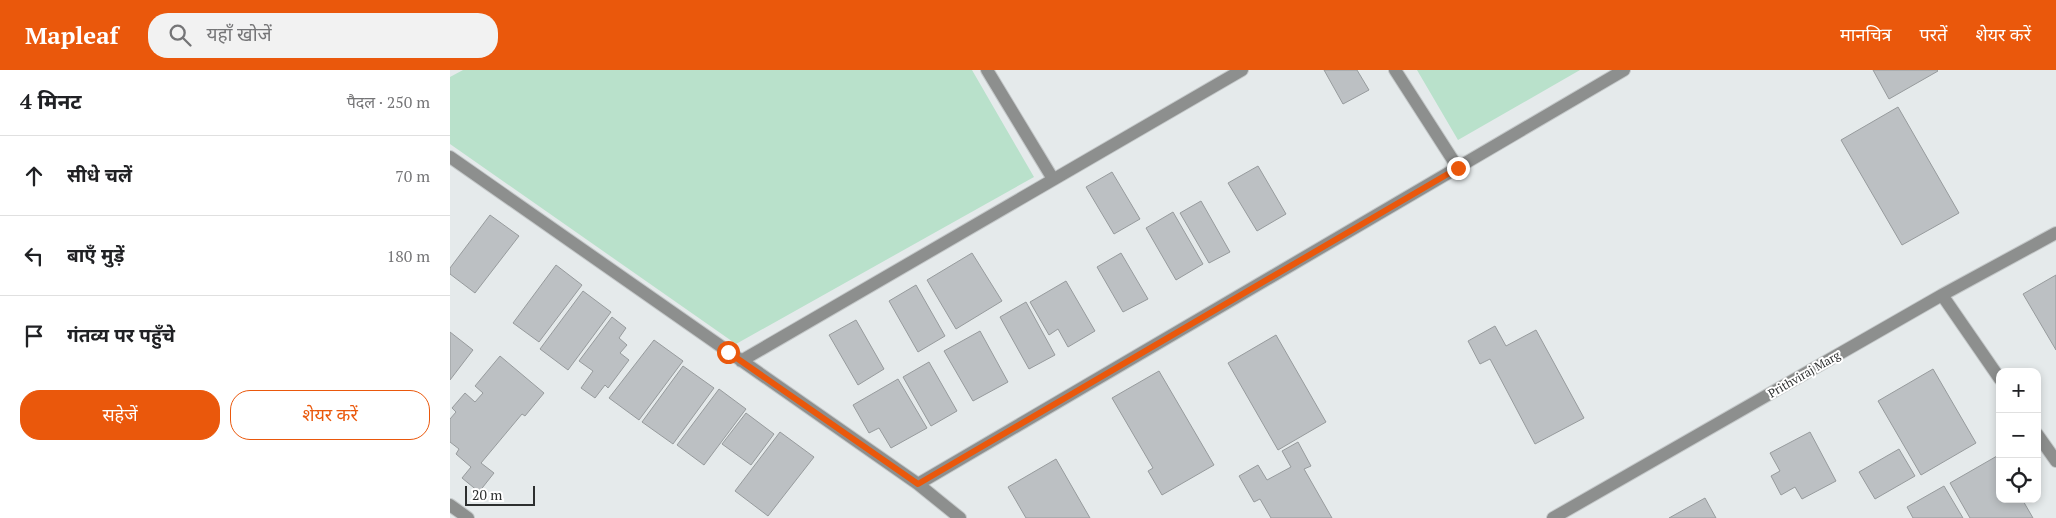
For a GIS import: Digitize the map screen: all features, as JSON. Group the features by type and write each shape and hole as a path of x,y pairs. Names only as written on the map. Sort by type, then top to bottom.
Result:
{"street":[{"path":"987,70 1053,180"},
{"path":"741,361 1242,70"},
{"path":"1395,70 1458,168"},
{"path":"918,484 1624,70"},
{"path":"450,157 918,484 960,518"},
{"name":"Prithviraj Marg","path":"1553,518 1942,295 2056,233"},
{"path":"1942,295 1996,373"},
{"path":"2041,440 2056,461"},
{"path":"450,505 468,518"}],"green space":[{"path":"463,70 972,70 1034,177 736,344 450,144 450,77"},
{"path":"1417,70 1580,70 1458,140"}],"building":[{"path":"1324,70 1357,70 1369,90 1343,104"},
{"path":"1873,70 1937,70 1938,71 1889,99"},
{"path":"1898,107 1959,213 1902,245 1841,140"},
{"path":"1258,166 1286,214 1257,231 1228,183"},
{"path":"1112,172 1140,219 1114,234 1086,187"},
{"path":"1201,201 1230,252 1209,263 1180,213"},
{"path":"1173,212 1203,264 1176,280 1146,228"},
{"path":"490,215 519,236 475,293 450,274 450,268"},
{"path":"972,253 1002,301 956,329 927,280"},
{"path":"1121,253 1148,299 1123,312 1097,267"},
{"path":"556,265 582,285 539,342 513,323"},
{"path":"2056,275 2056,350 2023,294"},
{"path":"1066,281 1095,331 1068,347 1058,329 1049,335 1030,302"},
{"path":"916,285 945,336 918,352 889,301"},
{"path":"583,291 611,312 568,370 540,349"},
{"path":"1026,302 1055,355 1029,369 1000,317"},
{"path":"612,317 626,328 619,338 627,345 620,353 629,360 608,388 605,385 595,398 581,388 593,371 579,361"},
{"path":"856,320 884,369 858,385 829,335"},
{"path":"1495,326 1506,346 1536,330 1584,418 1535,444 1490,359 1480,364 1468,341"},
{"path":"980,331 1008,382 973,401 944,351"},
{"path":"450,332 473,350 450,380"},
{"path":"1276,335 1326,422 1278,450 1228,363"},
{"path":"654,340 683,361 639,420 609,398"},
{"path":"500,356 544,393 525,416 522,414 481,463 494,473 479,492 462,478 471,467 456,454 459,449 450,442 450,419 456,412 452,408 465,393 475,402 483,393 475,386"},
{"path":"929,362 957,411 931,426 903,377"},
{"path":"683,366 714,388 673,444 642,422"},
{"path":"1933,369 1976,443 1921,475 1878,401"},
{"path":"1159,371 1214,465 1162,495 1148,471 1153,468 1112,398"},
{"path":"898,379 927,428 891,448 879,428 869,433 853,405"},
{"path":"719,389 746,409 704,465 677,445"},
{"path":"746,413 774,434 751,465 722,444"},
{"path":"780,432 814,457 768,516 735,491"},
{"path":"1810,432 1836,481 1802,499 1795,487 1781,495 1771,476 1780,471 1770,453"},
{"path":"1298,442 1311,466 1304,469 1332,518 1271,518 1260,499 1254,502 1239,476 1258,465 1267,480 1291,467 1282,451"},
{"path":"1899,449 1915,476 1875,499 1859,472"},
{"path":"1996,457 1996,503 2024,503 2033,518 1970,518 1950,483"},
{"path":"1056,459 1090,518 1026,518 1008,487"},
{"path":"1944,486 1963,518 1913,518 1907,507"},
{"path":"1705,498 1716,518 1669,518"}],"route":[{"path":"728,352 918,484 1458,168"}]}
